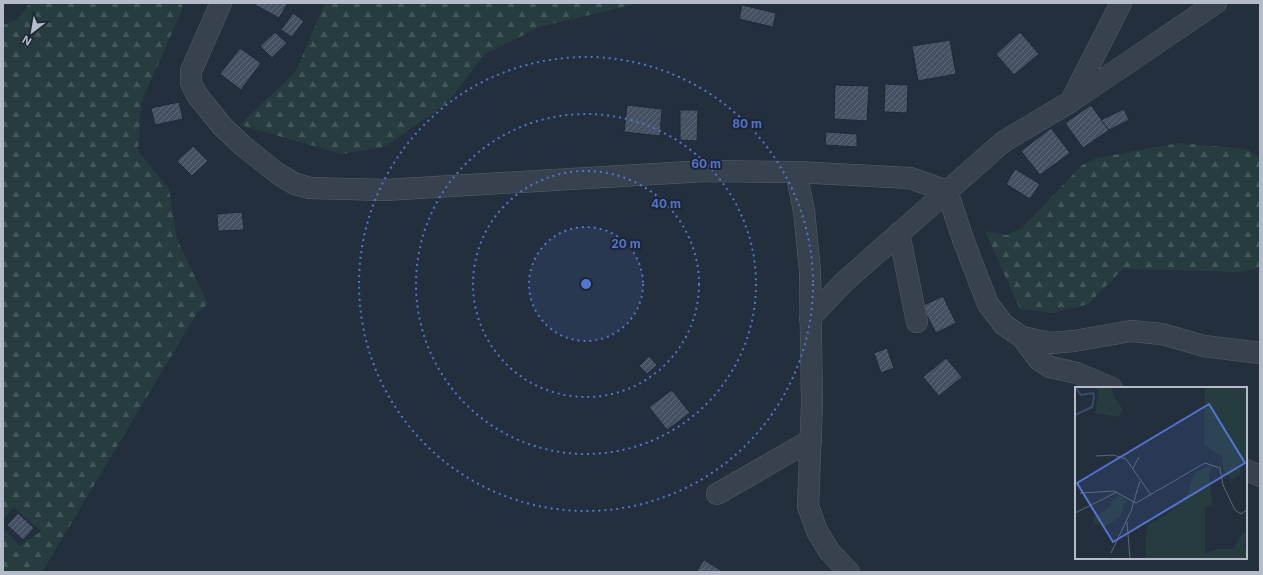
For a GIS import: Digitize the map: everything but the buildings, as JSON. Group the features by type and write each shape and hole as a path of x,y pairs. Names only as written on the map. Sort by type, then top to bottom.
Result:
{"street":[{"path":"220,3 191,72 191,84 197,95 218,121 243,146 277,173 295,184 310,188 385,190 705,171 796,172 910,178 947,191"},
{"path":"1070,102 1122,3"},
{"path":"810,318 844,282 1003,142 1070,102 1216,3"},
{"path":"796,172 806,226 810,271 812,404 808,506 817,531 829,551 849,572"},
{"path":"947,191 988,304 1004,325 1022,337 1038,359 1050,367 1077,373 1110,387"},
{"path":"899,232 917,322"},
{"path":"1022,337 1051,343 1074,341 1131,331 1162,334 1204,346 1260,353"},
{"path":"717,494 810,440"},
{"path":"1247,470 1260,476"}],"green space":[{"path":"30,3 182,3 182,10 141,103 138,151 169,189 177,239 208,304 197,313 42,572 3,572 3,528 20,546 41,531 13,507 3,520 3,25 17,20"},
{"path":"325,3 640,3 539,27 484,55 447,103 385,147 342,154 240,125 296,71"},
{"path":"1179,143 1246,149 1260,157 1260,268 1240,272 1123,269 1088,304 1054,313 1020,309 985,231 1007,235 1022,228 1082,165 1097,158"}]}
